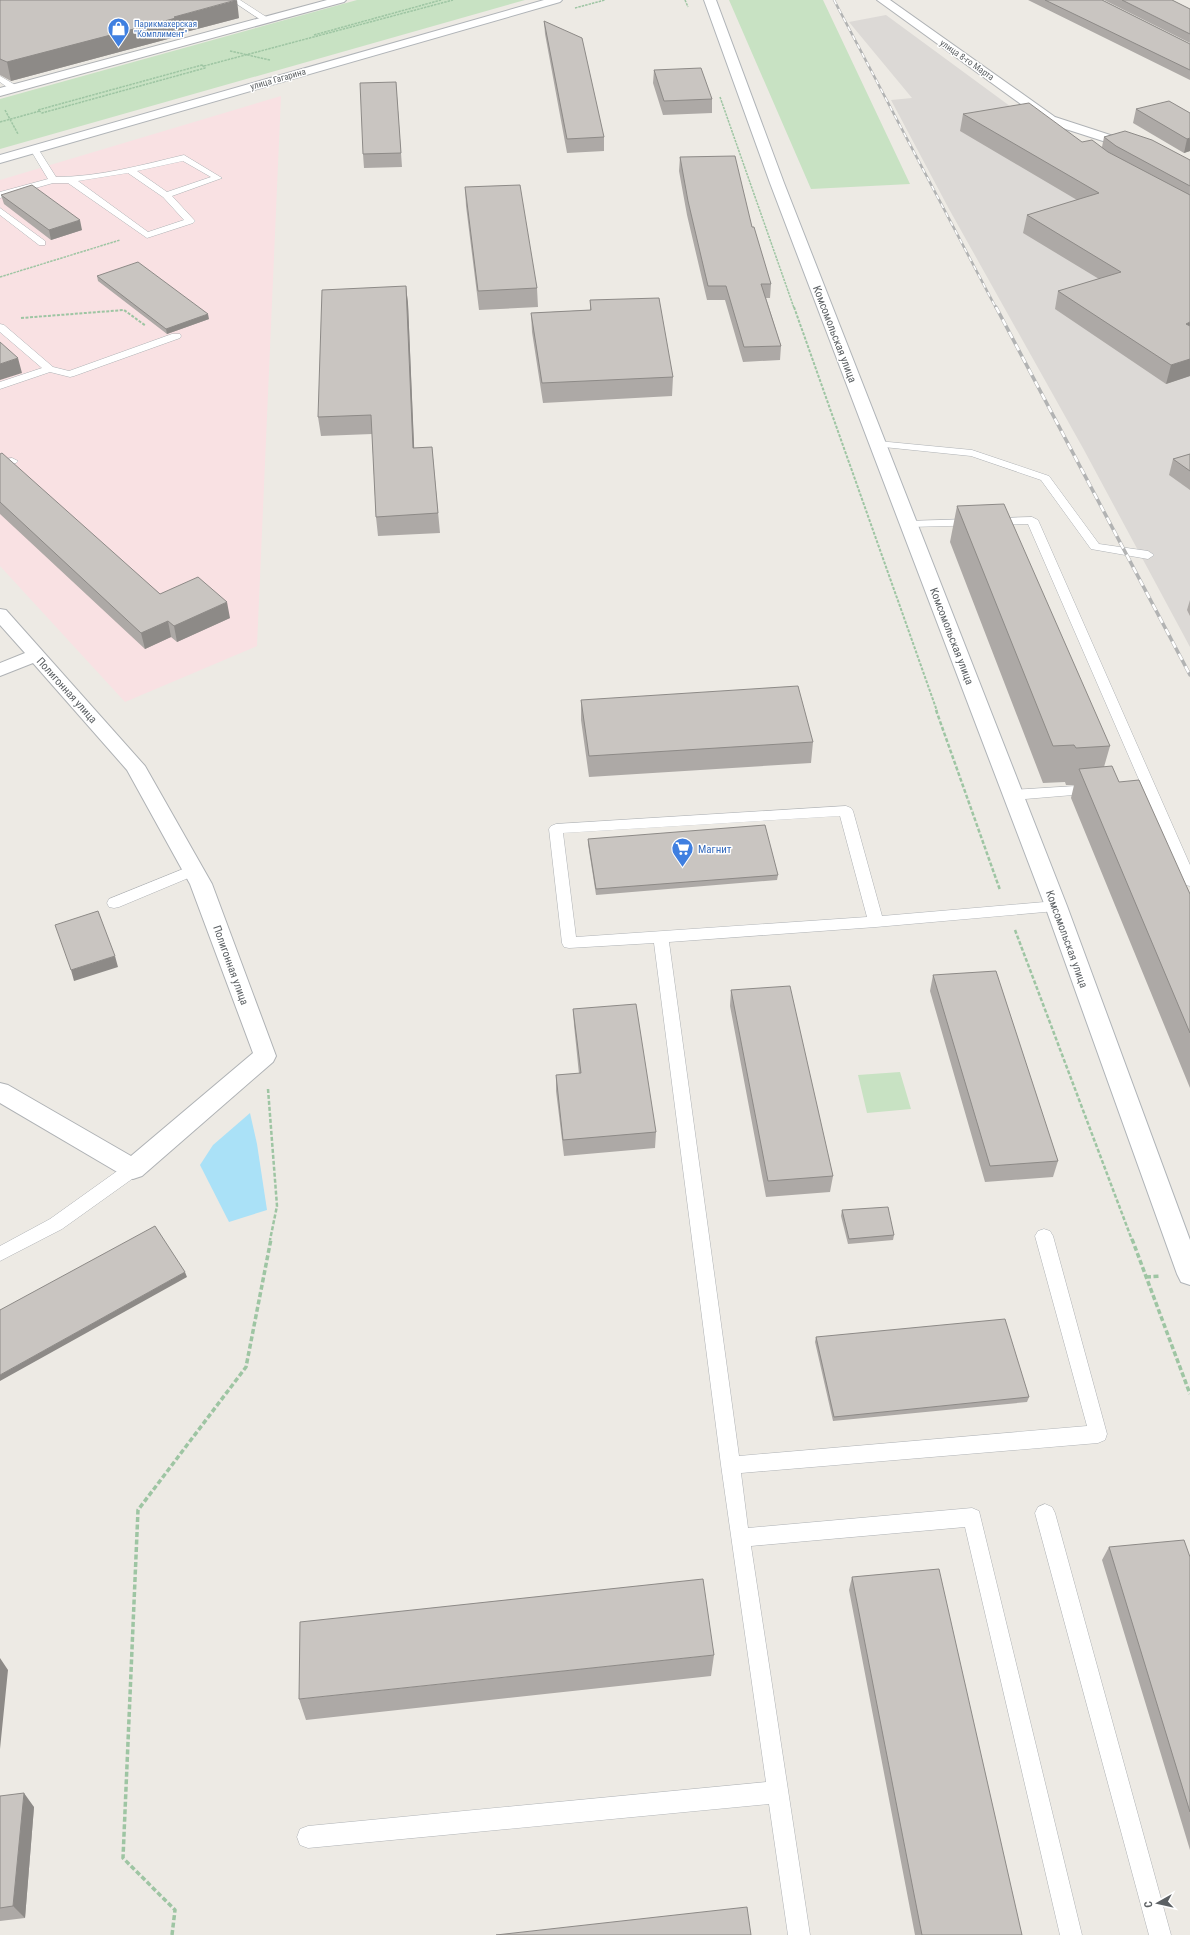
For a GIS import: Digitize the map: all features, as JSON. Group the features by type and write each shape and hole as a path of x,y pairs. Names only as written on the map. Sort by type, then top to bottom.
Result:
{"street":[{"path":"0,92 340,0"},
{"name":"улица Гагарина","path":"0,159 556,0"},
{"name":"Комсомольская улица","path":"710,0 777,183 1182,1231 1190,1274"},
{"name":"улица 8-го Марта","path":"883,0 1051,120 1190,165"},
{"name":"Полигонная улица","path":"0,614 135,766 201,884 265,1056"},
{"path":"0,670 36,655"},
{"path":"0,1092 133,1169 265,1056"}],"lane":[{"path":"235,0 268,20"},
{"path":"0,78 14,88"},
{"name":"улица 8-го Марта","path":"1051,120 1076,139"},
{"path":"34,149 53,180"},
{"path":"0,195 53,180 70,180 130,170 184,158 218,178 166,195"},
{"path":"70,180 147,234 190,221 166,195 130,170"},
{"path":"0,211 42,243"},
{"path":"0,327 50,369 70,374 176,336"},
{"path":"0,386 50,369"},
{"path":"878,444 972,453 1045,478 1095,546 1148,556"},
{"path":"0,463 12,461"},
{"path":"909,524 1032,520 1190,881"},
{"path":"1135,787 1149,786"},
{"path":"1013,795 1104,789"},
{"path":"876,922 846,811 556,829 569,943 876,922 1056,906"},
{"path":"114,903 193,870"},
{"path":"662,936 740,1538 799,1935"},
{"path":"0,1254 56,1224 133,1169"},
{"path":"730,1464 1098,1434 1044,1236"},
{"path":"1045,1513 1160,1935"},
{"path":"740,1538 972,1517 1071,1935"},
{"path":"308,1837 778,1792"}],"path":[{"path":"316,36 314,35 441,0"},
{"path":"40,111 38,110 202,65 203,66 316,36 317,37 453,0"},
{"path":"685,0 688,8"},
{"path":"188,42 273,61"},
{"path":"0,122 205,68 203,66"},
{"path":"717,90 1007,910 1190,1394"},
{"path":"5,109 21,140"},
{"path":"0,277 144,232"},
{"path":"16,319 124,310 164,340"},
{"path":"172,1935 175,1910 123,1858 138,1510 246,1367 278,1206 265,1056"}],"shaded area":[{"path":"886,15 1026,118 1087,155 1190,173 1190,647 1084,450 949,209 891,100 912,98 849,22"},
{"path":"281,96 257,646 125,702 0,566 0,180"}],"green space":[{"path":"357,0 525,0 0,149 0,99"},
{"path":"729,0 823,0 910,184 811,189"},
{"path":"900,1072 911,1109 867,1113 858,1075"}],"water":[{"path":"250,1113 257,1144 267,1210 229,1222 200,1165 213,1145"}],"building":[{"path":"0,0 236,0 174,17 176,18 7,62 0,59"},
{"path":"1045,0 1102,0 1190,44 1190,70"},
{"path":"1122,0 1172,0 1190,9 1190,34"},
{"path":"544,21 582,38 604,137 567,139"},
{"path":"701,68 712,99 664,101 654,70"},
{"path":"396,82 401,153 363,154 360,83"},
{"path":"1169,101 1190,113 1190,138 1187,139 1136,109"},
{"path":"1029,103 1082,142 1092,140 1108,152 1190,195 1190,322 1186,324 1190,326 1190,359 1171,365 1058,291 1121,272 1027,215 1099,193 963,114"},
{"path":"1125,131 1152,140 1190,160 1190,186 1116,146 1104,137"},
{"path":"735,156 752,227 754,227 771,284 761,284 781,346 744,347 726,286 708,286 688,201 680,157"},
{"path":"32,185 80,220 49,230 1,195"},
{"path":"520,185 537,288 478,291 465,187"},
{"path":"138,262 208,314 166,329 97,276"},
{"path":"406,286 413,448 432,447 438,513 376,517 371,415 318,417 322,290"},
{"path":"659,298 673,377 542,383 531,313 591,310 590,300"},
{"path":"0,342 18,358 0,364"},
{"path":"2,453 160,594 198,577 227,602 174,626 168,621 141,633 0,502 0,454"},
{"path":"1190,454 1190,471 1173,459"},
{"path":"1004,504 1110,746 1076,748 1074,745 1053,746 957,506"},
{"path":"798,686 813,742 589,756 581,700"},
{"path":"1112,766 1119,782 1139,780 1190,894 1190,1033 1079,769"},
{"name":"Магнит","path":"765,825 778,875 596,889 588,839"},
{"path":"98,911 115,956 71,970 55,925"},
{"path":"996,971 1058,1161 990,1166 933,975"},
{"path":"790,986 833,1176 768,1181 731,990"},
{"path":"636,1004 656,1132 563,1140 556,1075 581,1073 573,1009"},
{"path":"888,1207 894,1235 849,1239 842,1210"},
{"path":"155,1226 185,1272 0,1375 0,1310"},
{"path":"1005,1319 1029,1397 834,1417 816,1337"},
{"path":"1184,1540 1190,1557 1190,1812 1109,1547"},
{"path":"939,1569 1022,1935 922,1935 852,1577"},
{"path":"703,1579 714,1655 299,1699 300,1622"},
{"path":"24,1793 13,1906 0,1908 0,1796"},
{"path":"747,1907 751,1935 496,1935"}],"railway":[{"path":"834,0 996,308"},
{"path":"996,307 1190,675"}],"place":[{"name":"Парикмахерская \"Комплимент\"","path":"119,48"},
{"name":"Магнит","path":"683,868"}]}
